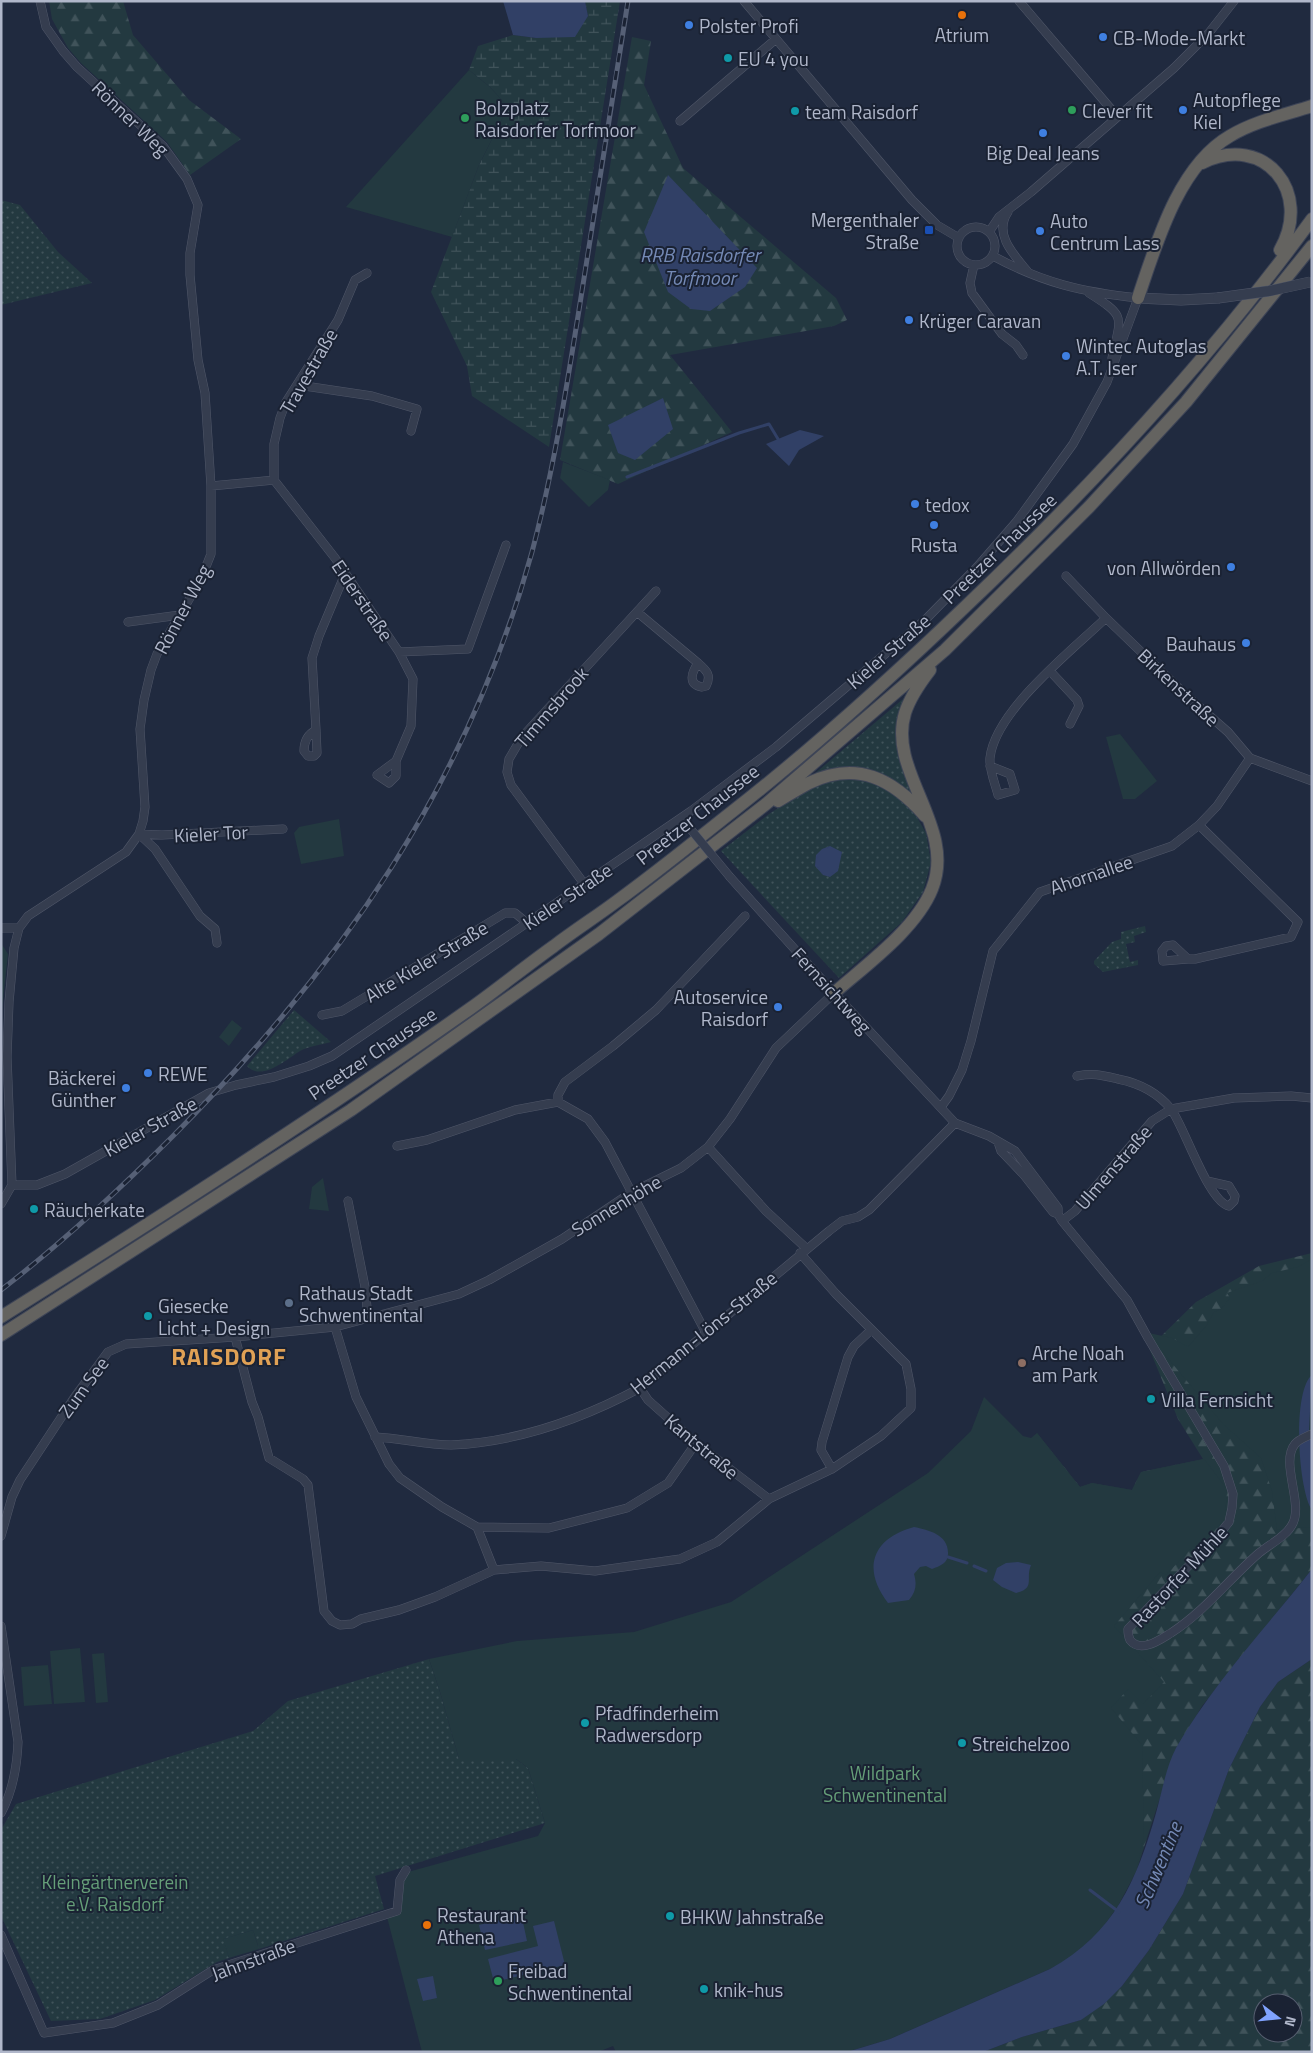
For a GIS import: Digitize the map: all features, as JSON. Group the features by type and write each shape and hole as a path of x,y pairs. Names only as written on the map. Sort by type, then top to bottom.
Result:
{"highway":[{"path":"1138,298 1173,207 1186,181 1212,148 1240,130 1312,106"},
{"path":"1198,165 1214,157 1243,154 1258,158 1272,166 1287,184 1293,206 1292,221 1288,237 1266,279"},
{"name":"Preetzer Chaussee","path":"1,1317 342,1097 467,1011 616,902 734,810 920,651 1031,545 1183,382 1312,219"},
{"name":"Preetzer Chaussee","path":"1,1336 351,1110 592,939 766,804 945,650 1024,573 1114,481 1186,402 1312,246"},
{"path":"834,993 906,929 922,908 933,887 937,863 934,836 905,756 903,723 914,692 945,650"},
{"path":"766,804 779,800 810,783 830,776 854,774 876,778 895,786 914,802 928,819"}],"street":[{"name":"Rönner Weg","path":"19,928 28,916 126,852 139,834 145,807 140,729 151,670 157,654 201,579 211,554 211,486 205,393 198,360 190,275 190,253 198,205 187,179 163,146 63,52 46,27 41,14 40,1"},
{"path":"744,1 912,200 937,225 959,238"},
{"path":"1019,1 1117,116"},
{"path":"989,232 999,217 1031,192 1174,68 1208,34 1234,1"},
{"path":"680,121 776,39"},
{"path":"1012,206 1006,215 1003,233 1007,245 1029,273"},
{"path":"969,228 983,228 989,232 996,243 993,256 982,265 974,265 962,258 957,245 959,238 969,228"},
{"path":"993,256 1049,281 1086,292 1138,298 1182,300 1218,298 1269,291 1311,282"},
{"path":"974,265 970,283 972,293 1002,334 1016,345 1024,355"},
{"name":"Travestraße","path":"274,480 276,431 286,402 338,320 355,280 367,273"},
{"path":"1086,292 1116,311 1120,322 1107,382"},
{"name":"Kieler Straße","path":"12,1185 37,1185 65,1174 209,1093 274,1077 332,1056 681,819 776,747 925,620 978,567 1017,521 1060,464 1092,411 1107,382 1138,298"},
{"path":"298,385 372,396 417,410 410,431"},
{"path":"211,486 274,480"},
{"name":"Eiderstraße","path":"274,480 345,574 399,652 468,649 506,546"},
{"path":"316,730 312,658 345,574"},
{"name":"Birkenstraße","path":"1066,576 1186,696 1228,732 1250,758"},
{"name":"Timmsbrook","path":"585,885 511,785 507,772 509,759 513,749 527,732 656,591"},
{"path":"637,612 698,663"},
{"path":"128,622 180,615"},
{"path":"990,766 990,756 1002,724 1014,707 1106,618"},
{"path":"396,761 411,726 413,679 399,652"},
{"path":"1050,672 1076,700 1079,706 1070,724"},
{"path":"1250,758 1312,781"},
{"name":"Ahornallee","path":"941,1106 949,1096 962,1070 993,951 1040,892 1172,846 1199,825 1217,806 1250,758"},
{"name":"Fernsichtweg","path":"681,819 730,877 834,993 955,1123"},
{"path":"1188,959 1291,937 1298,922 1199,825"},
{"name":"Kieler Tor","path":"139,834 162,835 284,829"},
{"path":"139,834 155,848 200,916 215,929 217,943"},
{"name":"Alte Kieler Straße","path":"322,1015 342,1011 505,914 515,913 527,923"},
{"path":"558,1102 558,1095 566,1082 656,1010 745,916"},
{"path":"1,928 19,928 14,948 4,1057 12,1185 1,1204"},
{"name":"Sonnenhöhe","path":"335,1327 458,1294 489,1280 562,1238 632,1192 682,1168 708,1147 730,1119 776,1048 834,993"},
{"path":"1077,1076 1092,1073 1128,1081 1157,1096 1171,1109 1207,1181"},
{"name":"Ulmenstraße","path":"1060,1217 1075,1211 1152,1121 1171,1109 1234,1098 1291,1096 1312,1098"},
{"path":"397,1146 437,1137 515,1110 558,1102 588,1119 595,1126 632,1192 706,1333"},
{"path":"955,1123 990,1136 998,1142 1000,1151 1024,1175 1053,1212 1060,1217"},
{"name":"Hermann-Löns-Straße","path":"375,1437 395,1438 425,1444 451,1445 486,1442 523,1435 560,1424 599,1409 640,1388 803,1250 842,1221 858,1217 869,1210 955,1123"},
{"path":"235,1337 269,1458 303,1479 308,1485 324,1611 332,1621 340,1625 352,1624 360,1619 399,1610 435,1597 494,1570 540,1566 595,1571 680,1559 717,1542 769,1500 832,1469 881,1436 911,1408 911,1389 906,1364 871,1330 803,1250 708,1147"},
{"path":"348,1201 365,1287 368,1318"},
{"name":"Rastorfer Mühle","path":"1060,1217 1128,1300 1224,1466 1233,1494 1229,1522 1128,1629 1128,1637 1136,1645 1151,1644 1188,1622 1259,1553 1288,1530 1293,1524 1296,1511 1291,1453 1299,1440 1311,1435"},
{"path":"335,1327 356,1397 389,1464 400,1478 442,1507 477,1527 549,1528 627,1508 668,1482 696,1443"},
{"name":"Zum See","path":"1,1536 12,1497 20,1480 74,1398 108,1352 126,1344 235,1337 335,1327"},
{"path":"832,1469 821,1450 822,1442 848,1357 854,1346 871,1330"},
{"name":"Kantstraße","path":"640,1388 648,1400 696,1443 769,1500"},
{"path":"477,1527 494,1570"},
{"path":"1,1626 18,1742 18,1758 12,1786 1,1814"},
{"name":"Jahnstraße","path":"1,1935 44,2033 113,2024 158,2005 213,1970 396,1911 400,1880 406,1870"}],"green space":[{"path":"49,1 123,1 133,35 189,100 241,139 190,175 167,142 81,63 68,48 52,19"},
{"path":"585,1 620,1 549,447 472,396 467,366 431,292 479,165 508,107 490,87 469,70 478,46 513,35 536,38 588,16"},
{"path":"632,37 651,41 644,85 683,168 836,298 847,320 834,326 670,355 732,432 618,484 560,460"},
{"path":"469,70 490,87 508,107 479,165 452,237 346,207"},
{"path":"1,200 20,205 58,252 92,283 1,305"},
{"path":"563,462 610,480 608,490 589,507 560,478"},
{"path":"903,699 898,725 917,801 907,791 835,770 813,775"},
{"path":"1120,734 1157,781 1135,799 1123,799 1106,737"},
{"path":"843,778 869,780 891,790 911,807 926,833 931,862 923,892 902,922 839,978 721,851 769,814 810,787"},
{"path":"339,819 344,856 301,864 294,833 299,827"},
{"path":"1145,926 1146,932 1134,936 1135,942 1126,944 1130,962 1138,960 1138,965 1103,972 1094,964 1094,961 1112,942 1121,939 1121,932"},
{"path":"1,943 8,954 1,1017"},
{"path":"294,1010 331,1042 304,1049 274,1068 260,1072 247,1066"},
{"path":"232,1020 242,1028 229,1046 219,1037"},
{"path":"323,1178 329,1211 309,1209 312,1187"},
{"path":"1312,1253 1312,1569 1202,1706 1175,1751 1136,1872 847,2052 1037,1433 1080,1487 1092,1483 1132,1490 1141,1472 1203,1459 1178,1419 1149,1348 1196,1302 1259,1266"},
{"path":"1312,1259 1312,1527 1277,1530 1272,1491 1261,1458 1223,1424 1155,1343 1149,1333 1172,1338 1188,1347 1206,1326 1214,1312 1221,1309 1230,1298 1227,1293 1262,1281 1272,1273 1298,1267"},
{"name":"Wildpark Schwentinental","path":"984,1397 1023,1436 1031,1438 1037,1433 1080,1487 1092,1483 1132,1490 1141,1472 1204,1459 1227,1489 1225,1519 1200,1547 1193,1546 1166,1575 1160,1572 1114,1626 1164,1682 1143,1704 1128,1689 1111,1708 1142,1745 1144,1834 1136,1872 1118,1906 1101,1930 1071,1958 1050,1969 890,2039 847,2052 616,2052 613,2046 598,2052 422,2052 387,1917 399,1914 404,1880 408,1872 538,1836 545,1823 528,1768 516,1759 459,1759 429,1659 517,1641 634,1632 731,1602 928,1473 971,1431"},
{"path":"80,1648 85,1702 54,1704 50,1651"},
{"path":"104,1653 108,1702 96,1703 92,1654"},
{"name":"Kleingärtnerverein e.V. Raisdorf","path":"429,1659 459,1759 516,1759 528,1768 545,1823 375,1876 384,1909 259,1949 253,1930 224,1939 229,1958 217,1962 155,2000 100,2019 51,2021 1,1916 1,1830 16,1804 253,1731 288,1701"},
{"path":"1312,1659 1312,2052 983,2052 1022,2037 1081,2020 1122,1986 1149,1950 1183,1894 1229,1769 1260,1707 1278,1682"},
{"path":"48,1665 52,1704 24,1706 21,1667"},
{"path":"253,1930 259,1949 229,1958 223,1939"}],"water":[{"path":"503,1 585,1 588,16 575,37 536,38 513,35"},
{"name":"RRB Raisdorfer Torfmoor","path":"668,175 757,268 745,287 710,311 691,309 668,292 644,232"},
{"path":"663,398 673,429 635,460 618,453 608,425"},
{"path":"800,430 824,436 799,450 789,466 766,444"},
{"path":"830,846 842,852 838,871 830,877 823,875 815,866 816,855 822,849"},
{"path":"1312,1375 1309,1430 1312,1442 1312,1510 1303,1483 1299,1441 1302,1400 1306,1385"},
{"path":"914,1527 932,1532 942,1538 947,1548 947,1560 932,1569 926,1566 920,1567 914,1574 915,1588 909,1600 888,1603 875,1578 874,1566 876,1556 889,1539 900,1532"},
{"path":"1018,1562 1031,1565 1028,1586 1016,1593 1002,1587 993,1580 997,1568 1006,1563"},
{"name":"Schwentine","path":"1312,1569 1312,1659 1278,1682 1260,1707 1229,1769 1183,1894 1149,1950 1122,1986 1104,2004 1081,2020 1022,2037 983,2052 847,2052 890,2039 1050,1969 1072,1955 1091,1939 1107,1922 1131,1883 1149,1838 1167,1771 1176,1748 1223,1678"},
{"path":"521,1913 527,1941 485,1950 479,1925"},
{"path":"554,1921 565,1965 494,1982 488,1959 538,1946 533,1926"},
{"path":"433,1976 437,1998 423,2001 417,1979"}],"waterway":[{"path":"627,477 739,433 769,424 778,439"},
{"path":"948,1557 967,1563"},
{"path":"974,1566 986,1571"},
{"path":"1090,1890 1119,1912"}],"railway":[{"path":"1,1290 68,1235 153,1156 234,1072 291,1006 344,938 392,867 435,794 473,717 505,636 532,552 546,492 569,371 628,1"}],"place":[{"name":"Atrium","path":"962,15"},
{"name":"Polster Profi","path":"689,25"},
{"name":"CB-Mode-Markt","path":"1103,37"},
{"name":"EU 4 you","path":"728,58"},
{"name":"Clever fit","path":"1072,110"},
{"name":"Autopflege Kiel","path":"1183,110"},
{"name":"team Raisdorf","path":"795,111"},
{"name":"Bolzplatz Raisdorfer Torfmoor","path":"465,118"},
{"name":"Big Deal Jeans","path":"1043,133"},
{"name":"Mergenthaler Straße","path":"929,230"},
{"name":"Auto Centrum Lass","path":"1040,231"},
{"name":"Krüger Caravan","path":"909,320"},
{"name":"Wintec Autoglas A.T. Iser","path":"1066,356"},
{"name":"tedox","path":"915,504"},
{"name":"Rusta","path":"934,525"},
{"name":"von Allwörden","path":"1231,567"},
{"name":"Bauhaus","path":"1246,643"},
{"name":"Autoservice Raisdorf","path":"778,1007"},
{"name":"REWE","path":"148,1073"},
{"name":"Bäckerei Günther","path":"126,1088"},
{"name":"Räucherkate","path":"34,1209"},
{"name":"Rathaus Stadt Schwentinental","path":"289,1303"},
{"name":"Giesecke Licht + Design","path":"148,1316"},
{"name":"Arche Noah am Park","path":"1022,1363"},
{"name":"Villa Fernsicht","path":"1151,1399"},
{"name":"Pfadfinderheim Radwersdorp","path":"585,1723"},
{"name":"Streichelzoo","path":"962,1743"},
{"name":"BHKW Jahnstraße","path":"670,1916"},
{"name":"Restaurant Athena","path":"427,1925"},
{"name":"Freibad Schwentinental","path":"498,1981"},
{"name":"knik-hus","path":"704,1989"}],"district":[{"name":"RAISDORF","path":"229,1356"}]}
